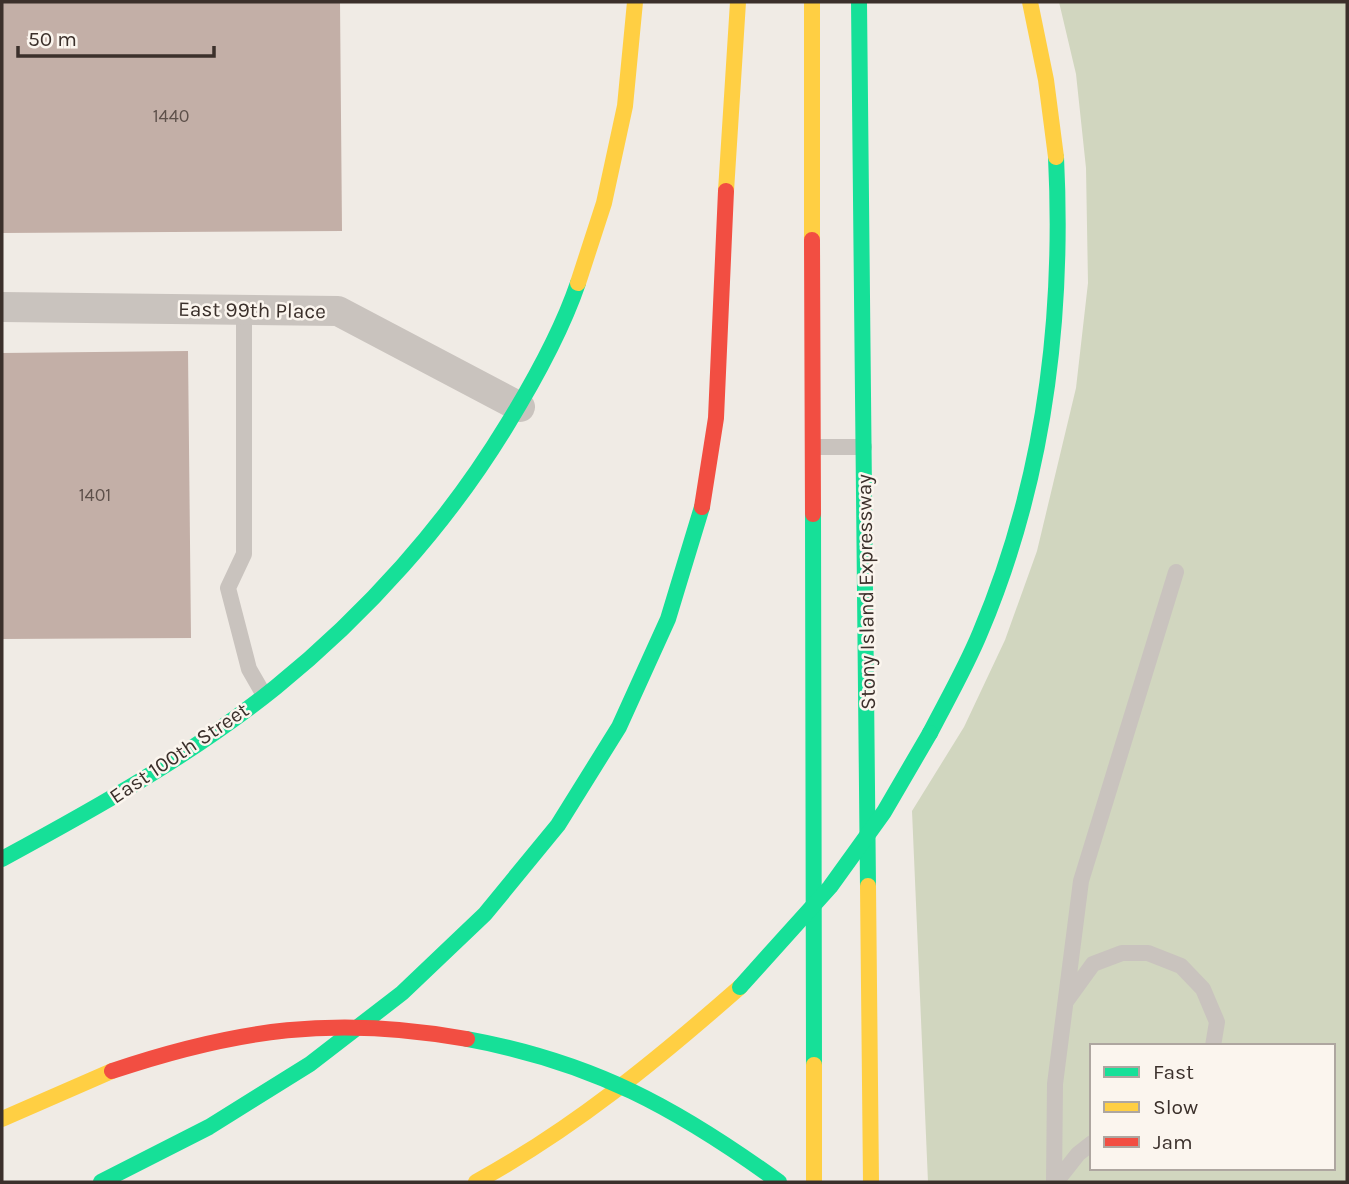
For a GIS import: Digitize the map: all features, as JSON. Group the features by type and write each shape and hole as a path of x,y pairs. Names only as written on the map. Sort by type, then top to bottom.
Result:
{"main road":[{"name":"East 100th Street","path":"2,859 103,804 264,695 344,627 433,535 478,473 520,407 566,320 589,256 624,119 632,59 635,2"},
{"path":"101,1182 166,1152 238,1112 312,1065 387,1008 503,897 551,838 590,778 628,711 658,644 684,572 704,500 717,411 728,132 738,2"},
{"path":"813,2 814,1182"},
{"name":"Stony Island Expressway","path":"859,2 871,1182"},
{"path":"476,1182 596,1107 661,1057 740,987 830,887 884,812 930,733 986,620 1020,515 1043,427 1056,345 1060,186 1053,114 1030,2"},
{"path":"2,1119 111,1071 179,1048 241,1035 316,1029 395,1030 474,1038 559,1060 641,1093 711,1132 779,1182"}],"street":[{"name":"East 99th Place","path":"2,307 338,310 520,407"}],"lane":[{"path":"244,310 244,554 228,588 248,669 264,695"},
{"path":"814,447 864,447"},
{"path":"1055,1182 1055,1084 1081,881 1176,572"},
{"path":"1065,1002 1093,964 1122,953 1148,953 1181,966 1203,989 1217,1022 1213,1044"},
{"path":"1055,1182 1078,1154 1090,1145"}],"green space":[{"path":"1059,2 1347,2 1347,1182 928,1182 912,811 964,727 1005,640 1037,551 1076,388 1088,283 1086,168 1076,74"}],"building":[{"path":"2,2 340,2 342,231 2,233"},
{"path":"188,351 191,638 2,639 2,353"}],"traffic: fast":[{"path":"859,2 868,886"},
{"path":"930,733 975,646 1002,576 1034,459 1052,339 1058,218 1056,157"},
{"path":"2,859 108,800 211,735 276,687 342,629 403,566 484,462 546,356 578,283"},
{"path":"101,1182 209,1127 310,1064 402,993 485,914 558,825 619,727 668,619 702,507"},
{"path":"813,514 814,1065"},
{"path":"740,987 830,887 884,812 930,733"},
{"path":"467,1039 555,1061 632,1091 705,1132 779,1182"}],"traffic: slow":[{"path":"578,283 604,203 625,106 635,2"},
{"path":"726,191 738,2"},
{"path":"812,2 812,240"},
{"path":"1030,2 1046,80 1056,157"},
{"path":"868,886 871,1182"},
{"path":"476,1182 546,1139 613,1092 740,987"},
{"path":"814,1065 814,1182"},
{"path":"2,1119 112,1071"}],"traffic: jam":[{"path":"702,507 716,418 726,191"},
{"path":"812,240 813,514"},
{"path":"112,1071 202,1045 287,1030 374,1028 467,1039"}]}
